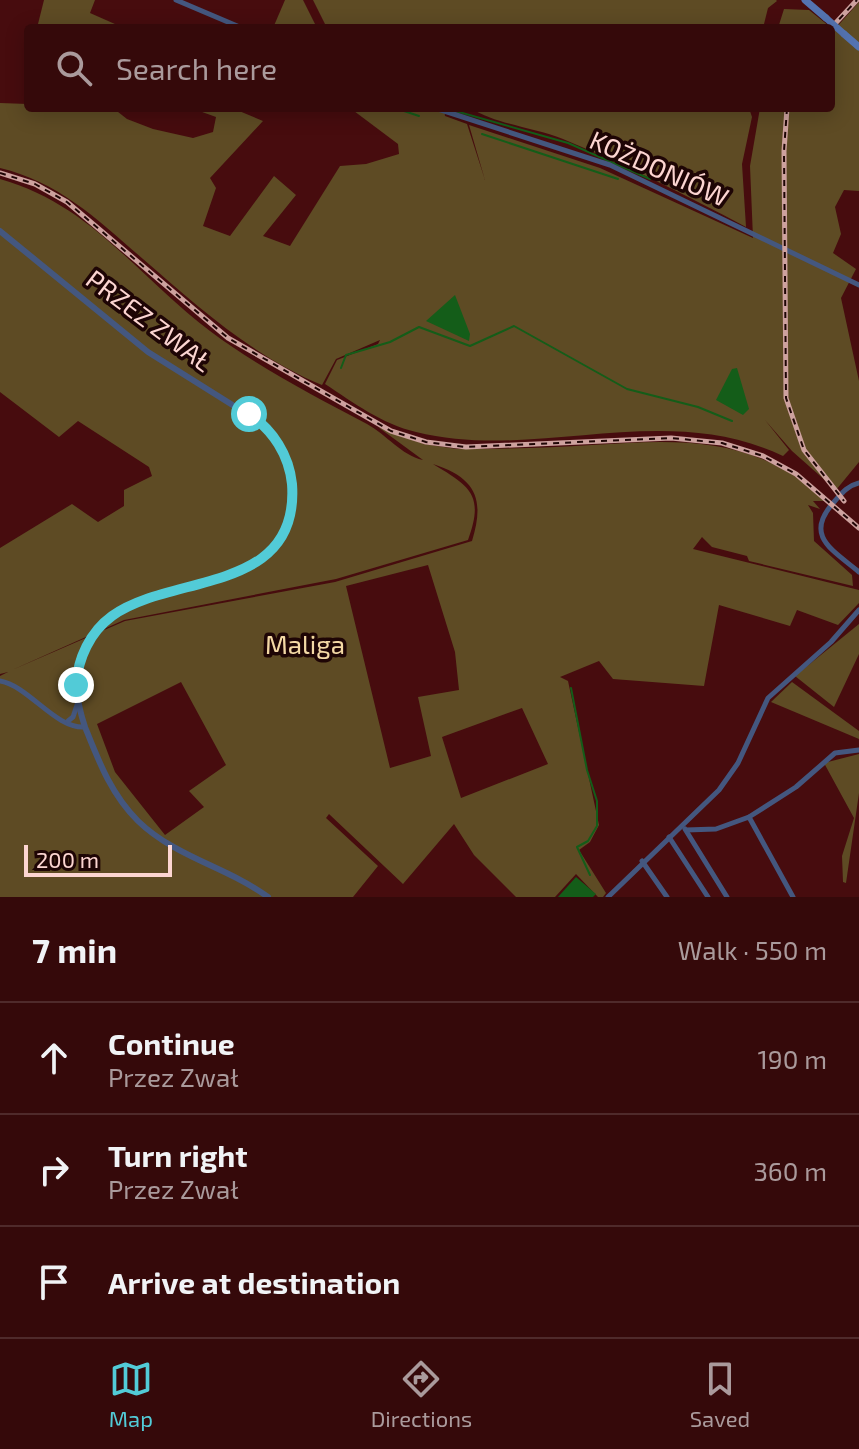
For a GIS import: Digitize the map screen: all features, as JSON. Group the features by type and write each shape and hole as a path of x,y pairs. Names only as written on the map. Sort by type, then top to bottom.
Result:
{"main road":[{"path":"805,0 833,24"},
{"path":"835,26 859,47"}],"street":[{"path":"176,0 233,24"},
{"name":"KOŻDONIÓW","path":"447,112 610,165 859,285"},
{"name":"PRZEZ ZWAŁ","path":"0,231 158,359 258,421 281,448 291,476 289,516 282,533 266,554 232,576 140,602 112,616 84,651 78,670 77,699 108,783 143,826 177,849 243,880 268,897"},
{"path":"859,483 846,488 827,510 820,529 826,544 859,572"},
{"path":"608,897 642,861 684,827 730,775 772,692 831,642 859,610"},
{"path":"0,681 13,685 68,721 85,727"},
{"path":"68,721 73,717 77,699"},
{"path":"684,827 716,829 749,817 796,787 835,753 859,750"},
{"path":"749,817 793,897"},
{"path":"684,827 727,897"},
{"path":"669,837 708,897"},
{"path":"642,861 667,897"}],"green space":[{"path":"44,0 95,0 90,13 115,24 38,24"},
{"path":"285,0 303,0 315,24 275,24"},
{"path":"313,0 777,1 768,8 764,24 325,24"},
{"path":"859,2 859,191 844,190 835,207 841,234 833,253 856,269 841,298 859,381 859,462 836,490 792,451 765,420 789,450 783,456 737,440 692,432 462,439 416,432 392,424 325,384 337,360 378,344 380,340 336,359 322,385 297,374 228,330 77,204 41,183 0,168 0,103 24,104 24,112 118,112 153,129 193,138 213,132 216,117 202,112 242,112 263,121 210,178 216,188 203,226 230,236 274,176 296,195 263,236 290,246 340,166 366,164 399,154 398,144 355,112 444,112 445,116 467,124 485,180 469,125 600,168 753,238 750,166 759,112 835,112 835,29"},
{"path":"784,9 809,10 826,24 779,24"},
{"path":"477,112 750,112 752,117 742,164 746,227 586,149 552,135"},
{"name":"Maliga","path":"0,179 32,191 88,224 184,310 247,357 367,424 401,449 423,460 378,427 424,444 457,449 686,443 716,446 772,464 800,479 827,501 813,501 820,509 808,505 813,513 814,541 852,575 853,586 749,561 747,556 712,547 702,537 693,549 859,590 859,603 838,625 797,610 790,626 719,605 704,686 613,679 599,661 560,677 568,681 599,825 590,842 579,850 606,893 603,897 598,897 576,874 555,897 516,897 474,855 454,824 403,884 329,814 326,818 378,866 353,897 0,897 0,676 8,672 0,674 0,548 72,504 98,522 124,506 124,490 152,476 149,467 78,421 59,437 0,392","holes":["433,464 459,476 474,492 477,513 472,541 335,582 125,621 12,670 124,620 336,579 468,540 475,512 474,502 456,479","428,565 455,652 459,690 418,697 431,756 390,768 346,586","181,682 226,765 189,791 204,807 165,835 115,772 97,724","522,708 548,764 461,798 442,737"]},
{"path":"859,624 859,654 834,707 795,676"},
{"path":"792,682 859,731 859,739 771,702"},
{"path":"859,754 859,793 846,883 843,882 842,856 854,818 824,763"}],"shaded area":[{"path":"455,295 470,334 469,341 426,321"},
{"path":"737,368 749,409 743,415 716,400 732,369"},
{"path":"576,877 596,894 593,897 558,897"}],"waterway":[{"path":"407,112 419,116"},
{"path":"459,112 568,143 650,179"},
{"path":"482,134 618,179"},
{"path":"341,368 346,355 390,342 419,327 470,346 514,326 627,389 698,407 732,421"},
{"path":"571,688 587,770 597,801 597,826 588,841 577,847 590,875"}],"railway":[{"path":"835,24 857,0"},
{"path":"787,112 784,151 786,398 804,450 844,501"},
{"path":"0,173 35,184 67,202 228,338 391,431 426,442 466,447 671,438 722,443 763,456 796,474 859,528"}],"route":[{"path":"76,685 79,664 86,647 112,616 134,604 244,571 266,554 279,538 291,504 290,472 283,452 272,435 249,414"}]}
